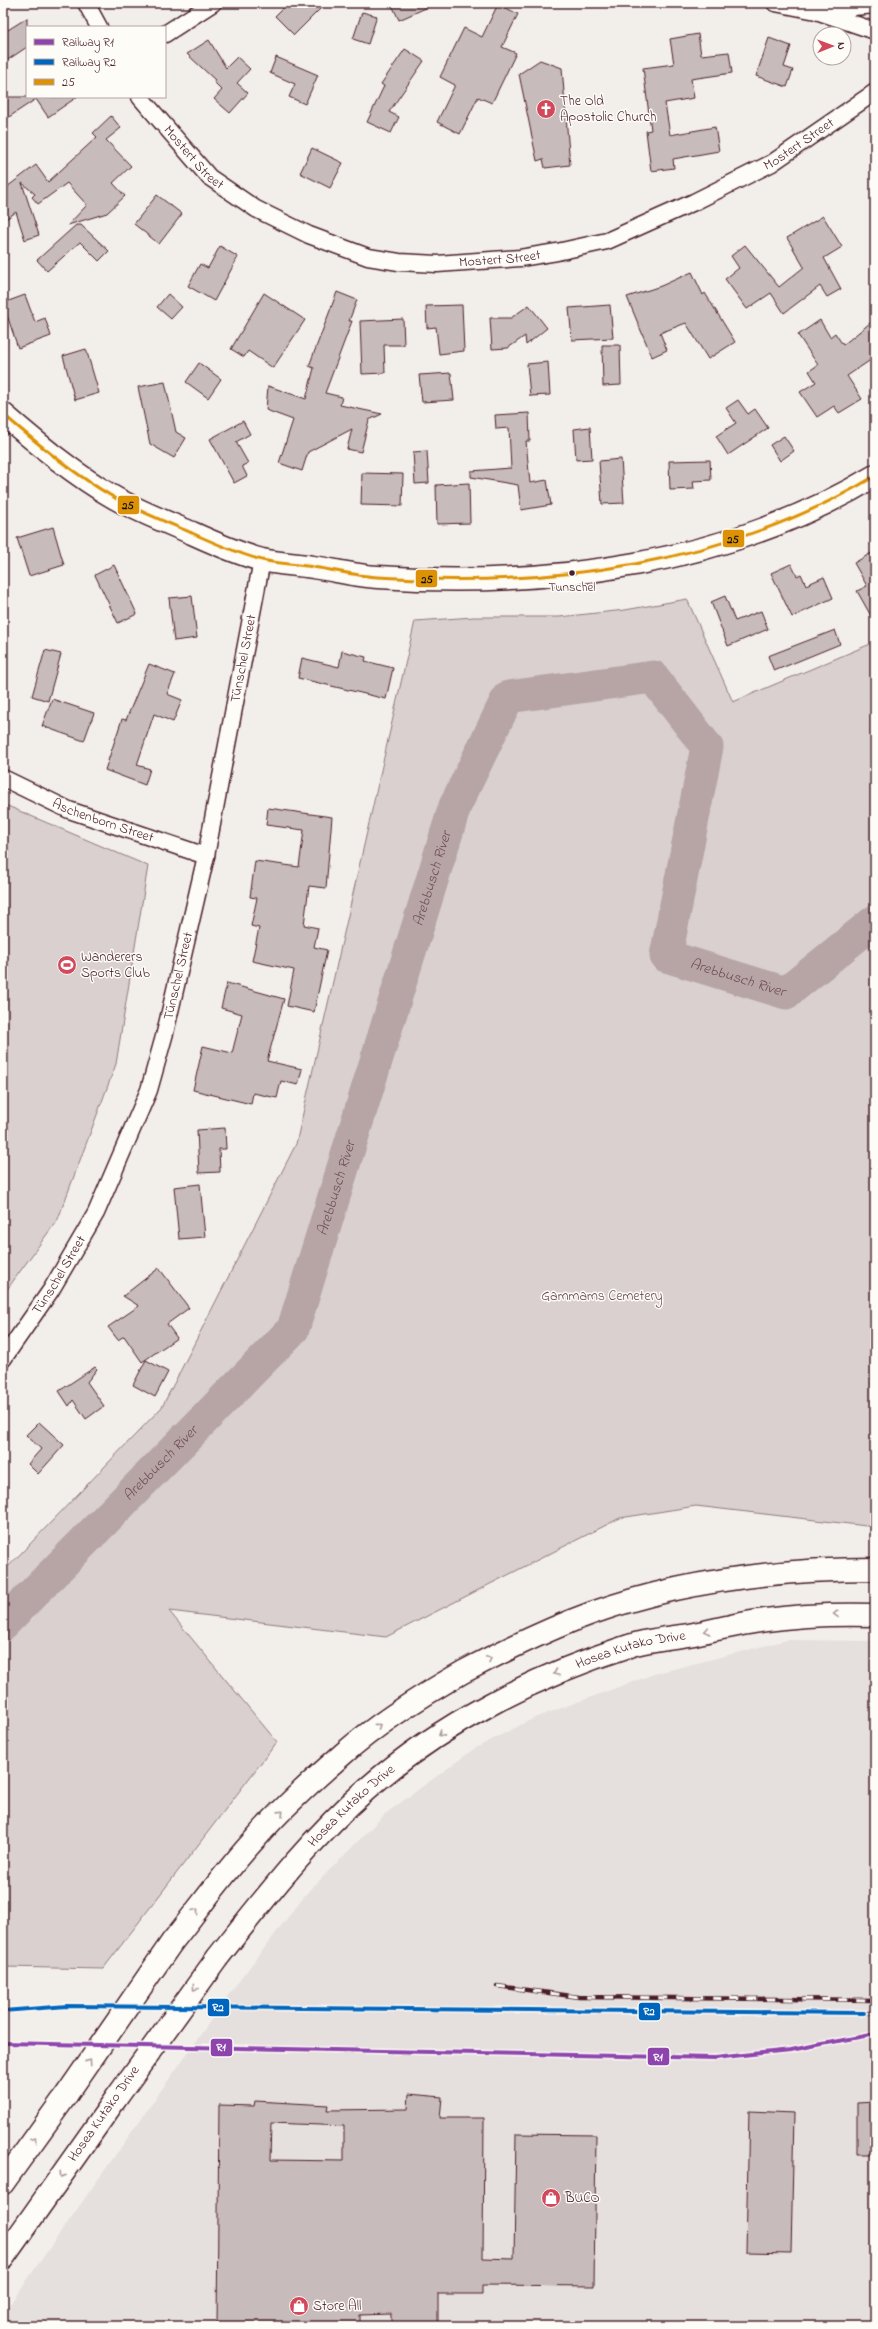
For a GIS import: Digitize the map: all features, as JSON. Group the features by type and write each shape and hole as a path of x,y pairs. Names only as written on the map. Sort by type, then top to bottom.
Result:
{"main road":[{"path":"3,414 48,452 116,499 204,538 262,560 376,577 464,579 577,573 653,560 730,541 818,508 875,476"},
{"path":"3,2183 67,2094 172,1942 256,1837 342,1754 390,1717 439,1686 486,1660 540,1634 592,1613 683,1588 794,1572 875,1569"},
{"name":"Hosea Kutako Drive","path":"3,2258 218,1957 302,1852 366,1790 421,1747 450,1728 554,1673 631,1645 766,1620 836,1614 875,1615"}],"street":[{"path":"86,3 98,26"},
{"path":"166,33 213,3"},
{"path":"775,3 816,11 875,31"},
{"path":"816,11 875,5"},
{"name":"Mostert Street","path":"141,98 209,177 256,209 309,235 368,256 399,262 437,264 520,258 557,252 607,241 694,202 772,163 875,92"},
{"name":"Tünschel Street","path":"3,1358 51,1290 96,1213 149,1090 165,1033 206,856 262,560"},
{"name":"Aschenborn Street","path":"3,778 69,810 206,856"}],"shaded area":[{"path":"787,1640 875,1641 875,2326 3,2326 3,2314 230,1993 304,1896 385,1814 474,1749 534,1718 654,1674"}],"green space":[{"name":"Gammams Cemetery","path":"687,599 733,702 875,642 875,1527 696,1506 620,1518 386,1637 169,1611 277,1742 103,1969 3,1967 3,1572 162,1407 296,1144 415,621 474,617 559,617 625,610"},
{"name":"Wanderers Sports Club","path":"3,804 148,866 116,1064 58,1219 3,1295"}],"building":[{"path":"288,3 326,3 294,35 275,16"},
{"path":"391,3 437,3 399,20"},
{"path":"498,4 518,14 502,47 516,53 492,103 478,97 460,134 437,122 455,85 440,77 464,28 482,37"},
{"path":"362,12 377,16 368,44 353,39"},
{"path":"27,18 26,48 3,63 3,33"},
{"path":"698,34 701,55 729,52 732,73 691,79 694,98 665,103 670,135 715,127 719,151 673,159 674,168 651,171 646,131 651,130 643,68 674,64 670,39"},
{"path":"769,38 791,46 784,67 793,70 787,87 756,76"},
{"path":"209,40 226,68 237,57 250,69 237,83 248,93 230,113 214,99 222,90 214,82 215,80 187,54"},
{"path":"405,49 424,61 389,112 399,117 391,133 367,122 384,86 381,84"},
{"path":"276,57 318,75 305,104 289,97 295,84 270,73"},
{"name":"The Old Apostolic Church","path":"540,60 562,68 570,165 545,168 543,159 537,161 519,74"},
{"path":"8,97 76,98 48,117 36,99 3,121 3,100"},
{"path":"111,116 121,128 106,140 131,166 113,183 125,196 107,213 68,225 87,205 67,183 38,204 32,197 35,194 22,183 39,235 25,240 16,212 3,221 3,190 36,165 48,182 97,137 93,133"},
{"path":"312,148 343,163 330,188 300,173"},
{"path":"157,195 182,214 159,244 134,224"},
{"path":"823,216 842,247 824,258 841,289 827,297 820,286 784,313 771,293 747,309 725,279 739,268 731,256 745,245 779,287 804,267 787,238"},
{"path":"76,225 81,225 109,251 99,261 80,242 47,271 37,260"},
{"path":"220,246 238,257 214,301 188,286 200,264 208,268"},
{"path":"692,272 703,295 705,293 735,342 708,359 686,323 660,333 667,350 652,357 627,297 661,286"},
{"path":"337,292 357,300 349,321 352,321 325,393 342,397 340,405 382,414 369,420 361,452 347,449 352,429 308,452 302,471 279,463 293,420 266,410 268,386 306,399 314,368 309,366"},
{"path":"264,293 305,320 273,368 248,351 244,357 231,349"},
{"path":"168,294 182,307 171,319 157,307"},
{"path":"25,295 35,322 45,318 51,336 18,348 3,303"},
{"path":"462,305 464,351 439,354 436,327 427,328 426,306"},
{"path":"529,305 547,328 526,345 525,336 508,348 492,349 490,318 511,318"},
{"path":"610,305 613,338 572,340 569,308"},
{"path":"403,319 404,345 384,345 385,373 362,374 360,321"},
{"path":"875,319 875,357 847,376 862,399 839,413 834,406 817,417 800,392 816,382 809,371 818,365 798,335 820,320 830,337 835,333 843,345"},
{"path":"602,345 620,345 621,385 603,386"},
{"path":"86,349 99,393 75,400 63,356"},
{"path":"548,362 550,395 530,396 527,364"},
{"path":"199,363 221,379 208,398 186,382"},
{"path":"451,373 454,400 422,402 419,375"},
{"path":"165,382 176,432 186,438 174,458 150,444 138,387"},
{"path":"738,400 748,414 755,409 768,428 728,455 716,436 736,423 726,408"},
{"path":"529,413 530,441 526,441 530,483 547,480 551,505 521,510 518,485 471,477 471,471 511,468 509,428 496,429 495,415"},
{"path":"243,421 250,434 236,442 248,463 242,466 247,476 234,483 210,439"},
{"path":"590,427 592,459 576,460 574,429"},
{"path":"784,436 794,451 780,461 770,445"},
{"path":"427,451 429,483 415,484 413,452"},
{"path":"621,459 624,503 602,504 599,461"},
{"path":"710,460 711,480 693,481 694,489 670,490 669,461"},
{"path":"362,473 403,474 402,506 361,505"},
{"path":"469,483 470,523 437,524 436,485"},
{"path":"53,527 64,565 29,576 17,538"},
{"path":"875,551 875,623 857,591 867,586 854,563"},
{"path":"791,564 797,576 801,574 806,585 824,577 833,598 792,617 771,573"},
{"path":"114,565 137,614 118,623 95,575"},
{"path":"192,596 197,638 174,641 169,598"},
{"path":"725,596 735,621 761,611 768,629 728,646 711,602"},
{"path":"835,630 840,644 774,671 768,656"},
{"path":"45,650 61,654 48,701 32,696"},
{"path":"342,651 366,657 365,661 393,668 386,699 298,678 302,658 339,667"},
{"path":"149,664 175,674 167,694 182,700 173,722 154,714 137,765 150,769 145,785 105,770 122,719 126,720"},
{"path":"52,699 94,713 84,741 42,726"},
{"path":"268,808 332,817 326,888 309,886 304,925 318,928 314,947 327,950 314,1012 287,1006 294,970 252,961 259,928 251,926 257,898 250,897 255,861 299,867 304,830 266,825"},
{"path":"227,983 284,999 267,1061 302,1069 298,1085 281,1081 277,1098 253,1093 251,1104 193,1090 203,1046 232,1053 242,1014 221,1008"},
{"path":"225,1128 226,1149 219,1149 220,1172 199,1173 197,1130"},
{"path":"200,1184 205,1237 179,1239 174,1187"},
{"path":"159,1268 189,1308 167,1324 177,1338 142,1362 124,1336 118,1340 108,1327 139,1306 123,1296"},
{"path":"146,1360 168,1372 155,1397 133,1385"},
{"path":"95,1367 97,1369 87,1382 104,1406 86,1419 73,1400 69,1406 59,1391"},
{"path":"39,1422 64,1445 38,1474 28,1464 41,1449 26,1435"},
{"path":"409,2094 442,2097 440,2118 484,2118 483,2258 514,2259 516,2134 596,2135 594,2286 483,2285 483,2294 438,2294 438,2326 391,2326 391,2314 360,2315 360,2326 217,2326 219,2105 254,2106 255,2101 328,2105 327,2110 408,2109","holes":["271,2123 344,2126 344,2161 270,2160"]},
{"path":"875,2102 875,2154 857,2154 857,2103"},
{"path":"749,2111 794,2113 791,2253 746,2252"}],"waterway":[{"name":"Arebbusch River","path":"3,1624 293,1329 455,806 508,697 653,677 707,747 666,956 786,993 875,921"}],"railway":[{"path":"497,1986 579,1997 875,2000"},
{"path":"3,2011 67,2006 875,2013"},
{"path":"3,2043 715,2058 791,2050 875,2034"}],"rail line":[{"name":"R2","path":"3,2011 67,2006 865,2013"},
{"name":"R1","path":"3,2043 715,2058 791,2050 875,2034"}],"transit line":[{"name":"25","path":"3,414 86,480 115,498 153,517 244,555 262,560 378,577 442,579 506,578 571,573 635,564 698,550 759,531 818,506 875,476"}],"place":[{"name":"The Old Apostolic Church","path":"546,109"},
{"name":"Tunschel","path":"572,573"},
{"name":"Wanderers Sports Club","path":"67,965"},
{"name":"BUCO","path":"551,2198"},
{"name":"Store All","path":"299,2306"}]}
